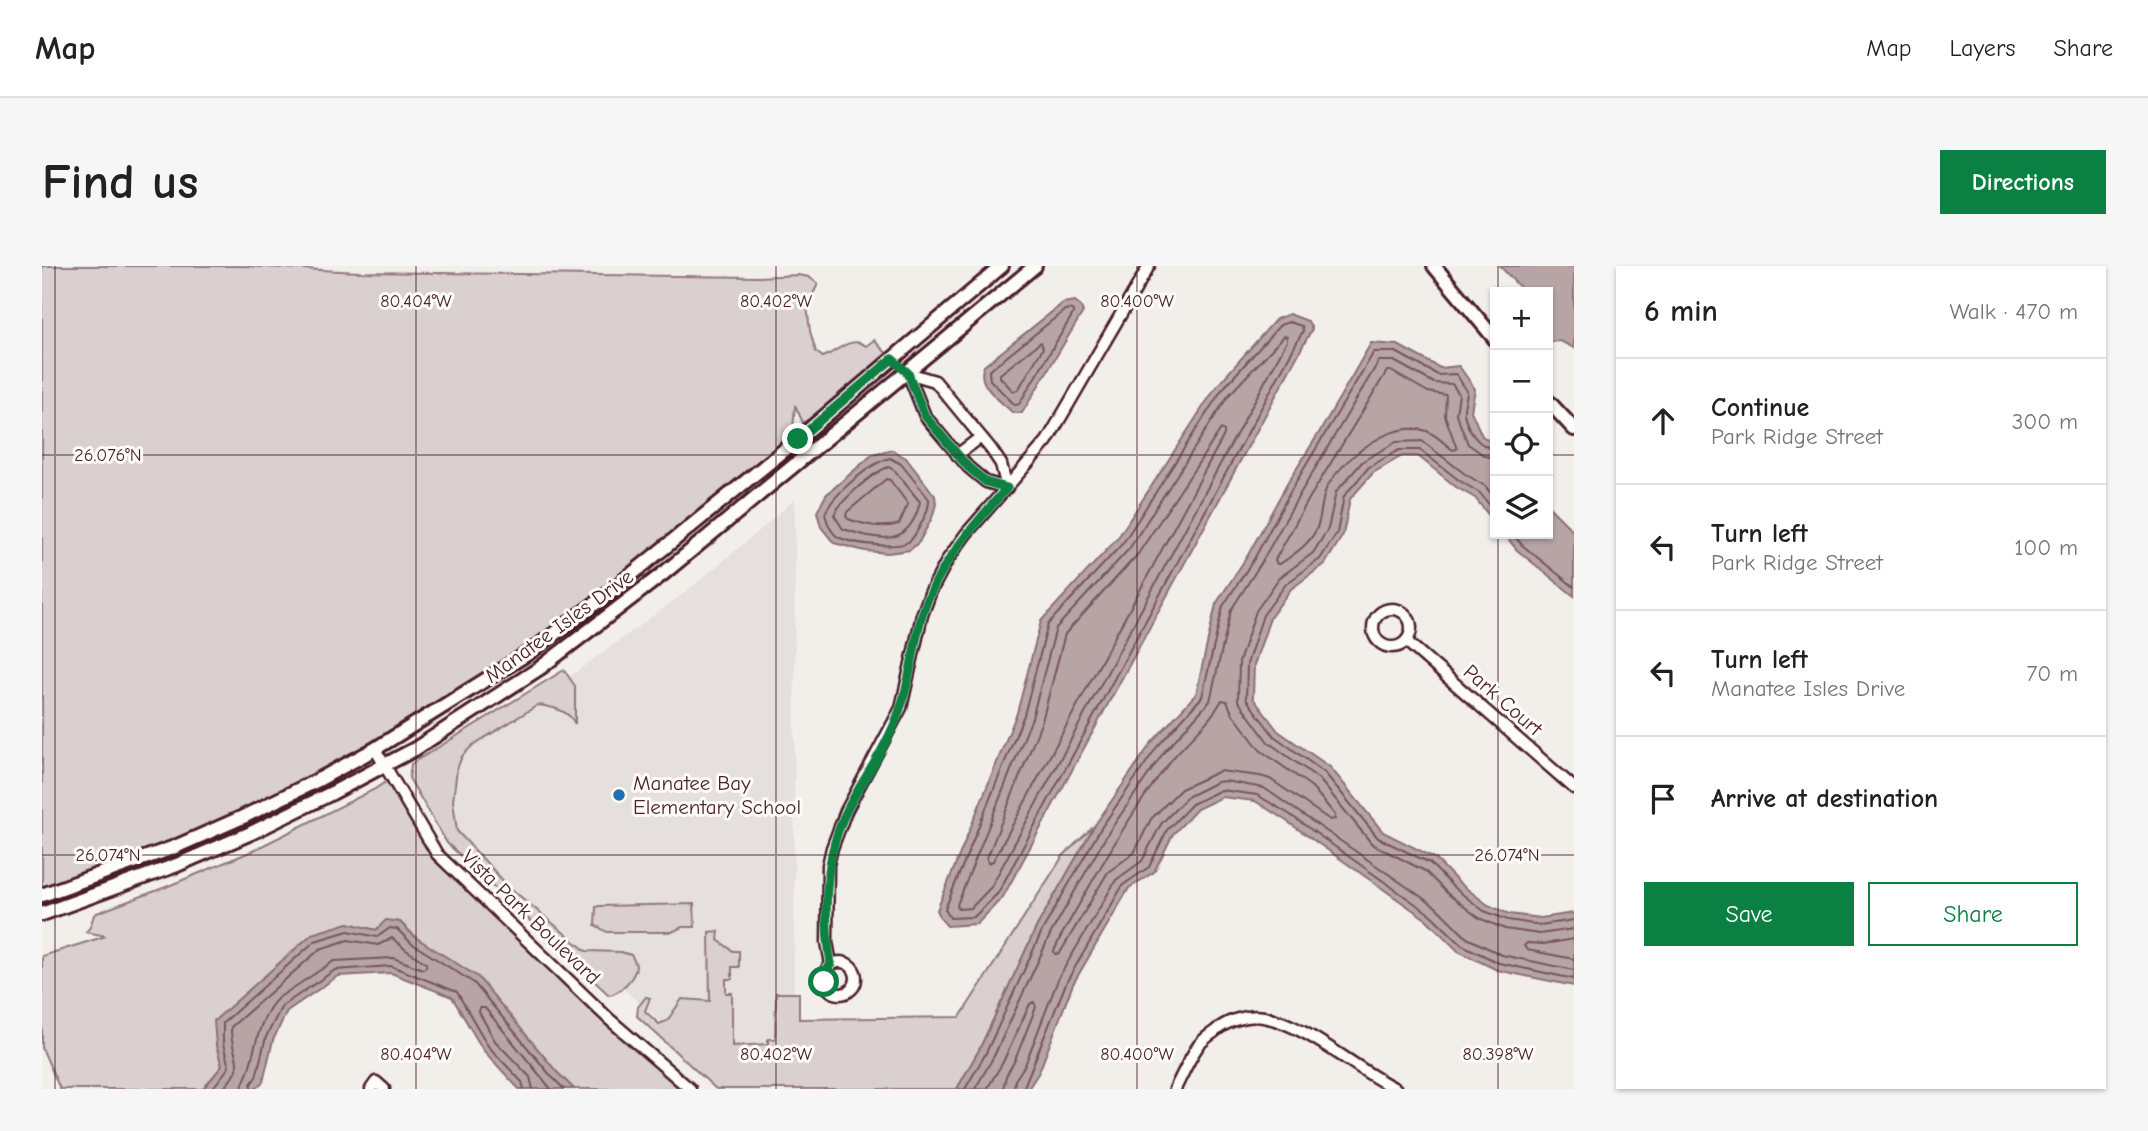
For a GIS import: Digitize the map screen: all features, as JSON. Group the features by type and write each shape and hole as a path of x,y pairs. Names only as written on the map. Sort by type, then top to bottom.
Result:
{"street":[{"name":"Manatee Isles Drive","path":"42,895 124,867 197,837 309,785 375,749 530,652 600,600 788,447 1002,266"},
{"name":"Manatee Isles Drive","path":"42,914 128,884 250,833 332,793 415,749 540,668 676,563 1035,266"},
{"path":"831,964 827,942 828,865 846,811 901,708 922,615 931,592 948,559 966,534 1047,441 1149,266"},
{"path":"1434,266 1490,333"},
{"path":"892,359 908,373 935,382 1001,464 1007,488"},
{"path":"908,373 925,416 957,455 986,482 1007,488"},
{"path":"1553,406 1574,429"},
{"path":"957,455 981,437"},
{"path":"664,548 676,563"},
{"name":"Park Court","path":"1406,641 1574,788"},
{"name":"Vista Park Boulevard","path":"375,749 437,854 609,1019 690,1089"},
{"path":"1175,1089 1199,1045 1217,1029 1243,1018 1262,1017 1300,1031 1396,1089"}],"shaded area":[{"path":"42,266 244,266 359,272 759,277 798,275 809,277 818,284 807,306 816,352 823,357 850,343 866,346 874,340 892,359 803,423 795,405 792,442 600,600 375,749 243,817 42,895"},
{"name":"Manatee Bay Elementary School","path":"795,499 794,1022 731,1089 669,1029 459,843 445,807 461,746 561,683 687,591"},
{"path":"564,670 575,686 575,724 564,712 538,705 473,745 462,756 457,769 453,801 457,831 509,887 586,951 621,952 631,955 636,966 633,975 622,988 609,995 447,843 409,778 411,764"},
{"path":"392,778 437,854 685,1089 574,1089 400,922 376,930 348,923 216,1045 222,1066 203,1089 60,1089 42,1048 42,956 106,936 86,932 97,913 250,852"},
{"path":"1095,825 1037,926 979,1050 957,1089 716,1089 637,1016 638,1007 646,997 650,998 645,1011 659,1024 667,1021 682,999 710,1001 709,932 719,931 718,940 733,951 739,951 739,967 732,967 732,979 726,979 726,993 732,993 732,1046 768,1044 768,1039 775,1039 776,993 799,993 799,1019 960,1017 1063,856"},
{"path":"694,904 695,927 682,927 672,932 607,932 595,925 596,907 599,906"}],"water":[{"path":"1500,266 1574,266 1574,348 1560,341 1553,342 1553,287 1519,287"},
{"path":"1075,301 1083,312 1022,413 1013,413 986,386 982,373 984,366 1063,303"},
{"path":"1289,314 1308,321 1312,329 1003,897 977,924 947,926 937,910 1017,713 1041,621 1117,539 1216,387 1276,319"},
{"path":"1371,343 1398,345 1440,368 1459,366 1475,389 1471,411 1482,436 1490,441 1490,517 1475,498 1456,487 1418,456 1402,456 1373,473 1350,499 1343,535 1325,564 1291,589 1270,618 1254,665 1253,698 1278,731 1330,767 1383,832 1435,858 1458,882 1488,905 1509,914 1541,918 1574,913 1574,986 1497,970 1458,951 1427,920 1285,820 1255,801 1222,797 1197,809 1173,834 1154,872 1129,888 1073,984 1039,1072 1028,1089 957,1089 979,1050 1037,926 1095,825 1152,742 1196,694 1216,604 1248,555"},
{"path":"892,450 906,458 935,496 932,518 919,542 910,550 888,553 865,551 834,543 821,527 817,512 826,495 872,455"},
{"path":"1553,511 1574,532 1574,596 1517,550 1508,539 1553,539"},
{"path":"386,920 400,922 415,937 478,977 574,1089 519,1089 483,1050 452,997 391,973 338,976 287,1011 273,1040 263,1082 255,1089 203,1089 222,1066 216,1045 214,1021 312,934 348,923 376,930"}],"place":[{"name":"Manatee Bay Elementary School","path":"619,795"}],"route":[{"path":"798,439 892,359 908,373 925,416 968,467 986,482 1007,488 966,534 948,559 931,592 922,615 901,708 846,811 832,848 828,865 827,942 831,964 825,972 824,982"}]}
